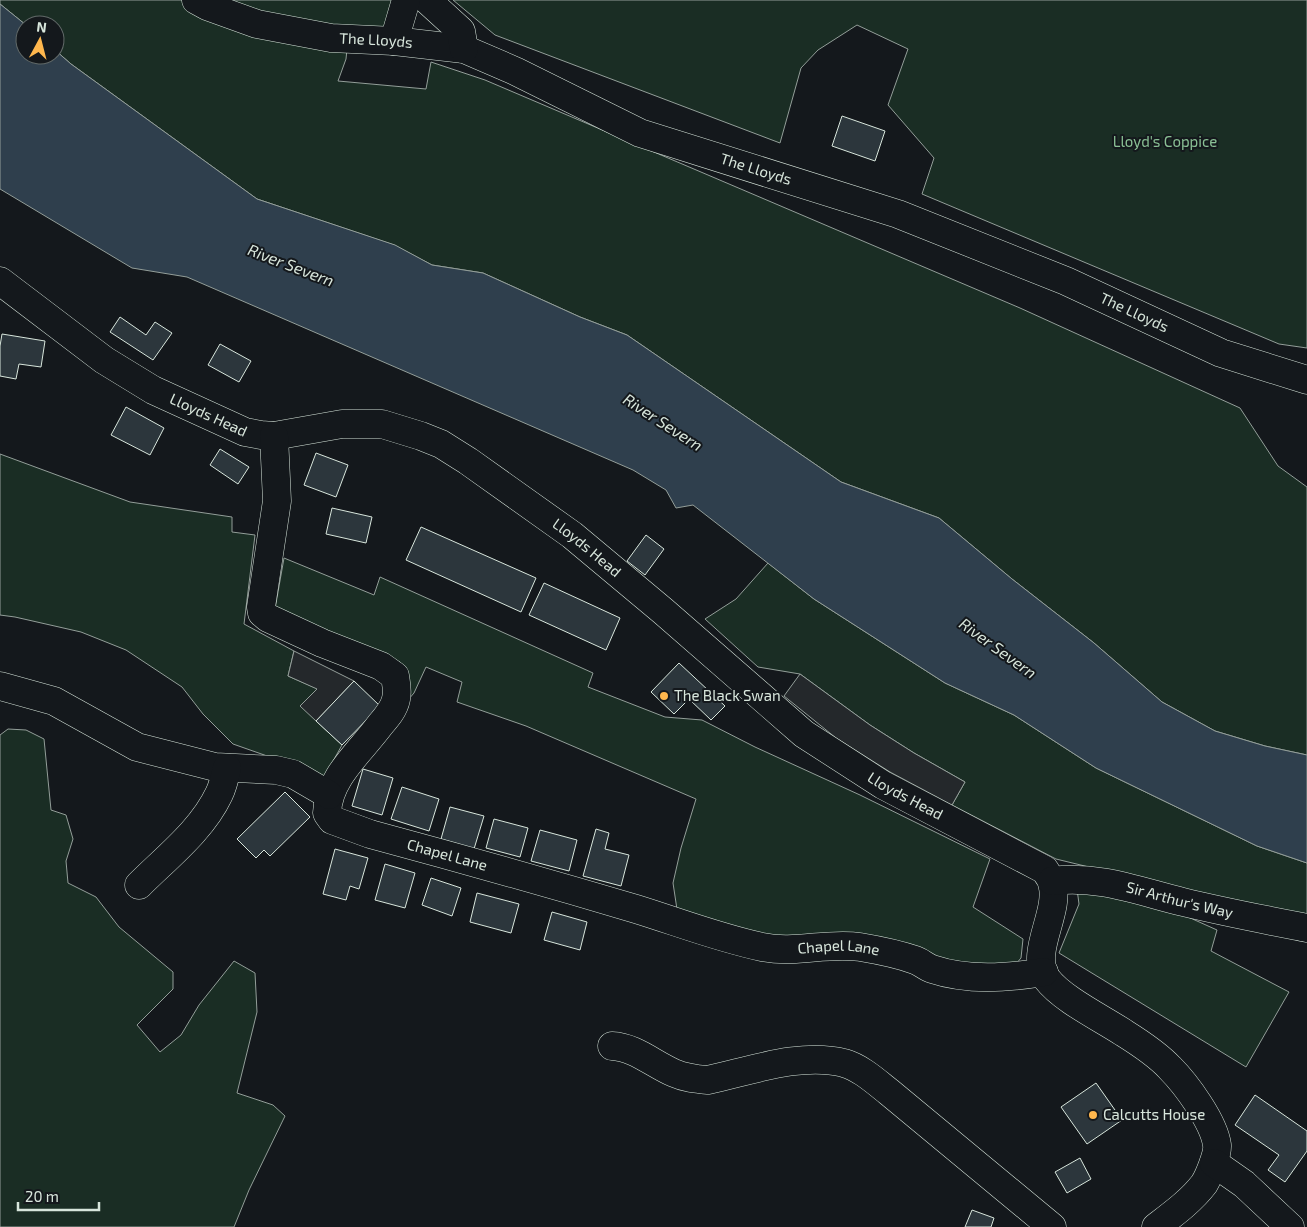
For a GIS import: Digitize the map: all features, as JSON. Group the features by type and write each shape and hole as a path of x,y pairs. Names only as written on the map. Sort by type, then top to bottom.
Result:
{"street":[{"name":"The Lloyds","path":"196,0 207,6 257,24 331,38 394,41 464,49 515,71 640,133 898,214 1066,281 1221,353 1307,380"},
{"path":"394,41 406,0"},
{"path":"428,0 461,31 464,49"},
{"name":"Lloyds Head","path":"2,286 104,360 153,390 245,432 274,436 342,424 382,424 441,444 572,535 663,611 804,734 883,785 1045,870 1052,881"},
{"path":"0,686 54,701 137,747 215,767 276,770 293,774 329,795 346,766 391,711 397,697 395,676 381,666 322,643 268,618 262,613 261,607 277,501 274,436"},
{"path":"139,885 193,832 220,793 227,768"},
{"name":"Chapel Lane","path":"329,795 327,813 332,820 344,825 637,910 718,936 783,950 846,945 861,947 917,961 930,969 983,978 1004,978 1044,972"},
{"name":"Sir Arthur's Way","path":"1052,881 1072,878 1099,880 1218,911 1307,928"},
{"path":"1052,881 1054,893 1053,907 1041,958 1046,978 1081,1007 1145,1048 1170,1068 1207,1116 1217,1146 1214,1163 1204,1183 1184,1206 1156,1227"},
{"path":"612,1046 623,1047 674,1073 690,1079 702,1080 790,1061 819,1060 844,1064 862,1072 889,1092 1052,1227"},
{"path":"1214,1163 1244,1184 1290,1227"}],"green space":[{"path":"0,0 398,0 386,29 349,29 346,59 338,81 426,89 431,62 485,80 1020,308 1240,408 1278,466 1307,487 1307,755 1265,746 1215,731 1162,702 1094,643 1012,579 939,518 841,482 627,335 580,317 483,273 432,265 394,245 257,199 65,59 65,15 15,16 0,4"},
{"name":"Lloyd's Coppice","path":"453,0 1307,0 1307,348 1279,344 922,194 934,158 888,105 908,49 857,25 818,50 801,68 780,143 495,35"},
{"path":"0,454 130,502 232,517 232,532 255,535 244,624 294,651 288,676 318,689 316,721 342,745 327,777 233,744 203,714 182,687 126,650 81,632 0,615"},
{"path":"284,558 374,595 380,577 593,673 588,687 665,717 702,720 990,859 973,907 1023,939 1021,958 1015,965 985,971 778,939 678,916 673,883 681,848 696,799 526,726 457,702 462,682 426,667 414,693 401,708 404,672 400,662 275,609"},
{"path":"768,563 814,599 945,683 1014,715 1096,768 1257,846 1307,863 1307,920 1056,859 952,805 965,782 870,725 800,674 758,667 705,619 736,599"},
{"path":"8,729 26,730 44,739 51,810 66,815 73,839 66,861 68,883 96,897 119,927 173,972 173,989 137,1025 160,1052 181,1035 199,1005 234,961 255,973 257,1012 237,1093 273,1105 285,1116 249,1190 234,1227 0,1227 0,735"},
{"path":"1077,889 1157,903 1217,930 1211,951 1289,992 1246,1067 1059,953 1079,904"}],"shaded area":[{"path":"294,651 354,681 316,721 300,706 317,689 288,676"},
{"path":"800,674 870,725 965,782 952,805 890,772 836,738 784,696"}],"water":[{"name":"River Severn","path":"0,4 15,16 15,65 65,65 65,59 257,199 395,245 432,265 483,273 580,317 627,335 841,482 939,518 1012,579 1094,643 1162,702 1215,731 1265,746 1307,755 1307,863 1257,846 1096,768 1014,715 945,683 814,599 693,505 676,508 666,490 633,470 187,277 132,268 0,189"}],"building":[{"path":"842,116 885,131 875,161 832,146"},
{"path":"120,317 146,335 155,322 172,333 153,360 110,332"},
{"path":"2,334 45,341 41,367 19,364 16,379 0,376"},
{"path":"220,344 251,361 239,382 208,365"},
{"path":"126,407 164,428 150,455 111,435"},
{"path":"220,449 249,467 238,484 210,465"},
{"path":"316,453 348,465 336,497 304,485"},
{"path":"332,508 372,517 366,543 326,534"},
{"path":"421,527 536,578 521,612 406,560"},
{"path":"646,535 664,549 645,575 627,561"},
{"path":"544,583 620,618 606,650 529,615"},
{"path":"679,663 725,706 711,720 689,699 674,714 651,692"},
{"path":"354,681 380,706 342,745 316,721"},
{"path":"363,769 393,778 382,815 352,806"},
{"path":"402,787 439,799 429,831 391,819"},
{"path":"285,792 310,817 270,856 264,850 256,858 237,839"},
{"path":"450,807 484,816 474,849 441,839"},
{"path":"494,819 528,828 520,857 486,848"},
{"path":"596,829 609,833 605,849 629,855 621,886 583,876"},
{"path":"540,830 577,840 569,871 531,861"},
{"path":"335,849 368,858 359,889 350,886 346,900 323,894"},
{"path":"385,864 415,873 405,908 375,900"},
{"path":"431,878 461,888 452,916 422,905"},
{"path":"477,893 519,904 511,933 470,922"},
{"path":"552,912 587,922 580,950 544,940"},
{"path":"1096,1083 1122,1120 1087,1144 1061,1107"},
{"path":"1255,1095 1307,1131 1307,1151 1285,1182 1268,1170 1279,1155 1235,1125"},
{"path":"1080,1158 1091,1179 1067,1193 1055,1172"},
{"path":"972,1210 994,1218 991,1227 965,1227"}],"place":[{"name":"The Black Swan","path":"664,696"},
{"name":"Calcutts House","path":"1093,1115"}]}
